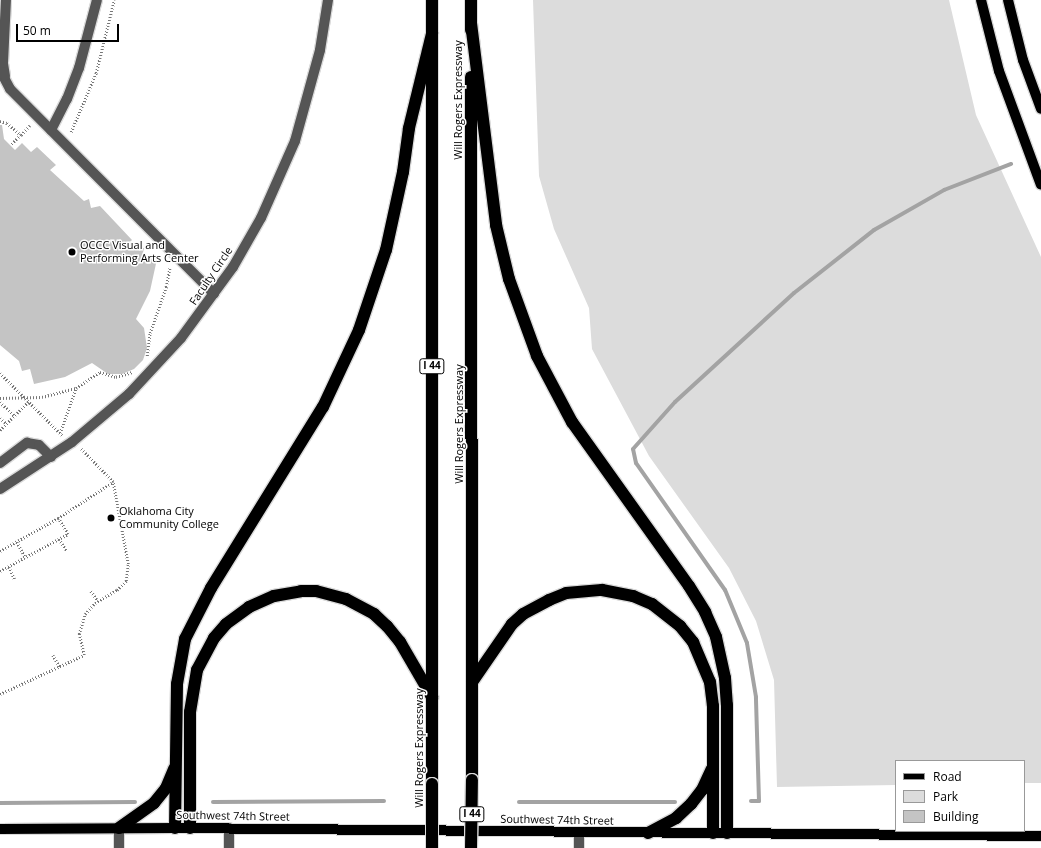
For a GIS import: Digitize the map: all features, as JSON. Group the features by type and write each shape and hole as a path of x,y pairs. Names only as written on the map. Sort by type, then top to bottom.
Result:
{"highway":[{"name":"Will Rogers Expressway","path":"432,0 432,848"},
{"name":"Will Rogers Expressway","path":"471,0 471,848"},
{"path":"471,23 496,225 511,286 537,356 572,422 689,586 705,612 716,637 725,678 727,704 727,833"},
{"path":"175,828 176,684 185,639 211,588 323,407 359,330 386,250 403,172 409,128 432,34"},
{"path":"472,682 504,634 523,614 535,606 566,593 582,590 602,590 633,596 652,604 680,626 693,642 703,661 710,682 713,706 713,833"},
{"path":"190,828 190,712 197,670 214,638 226,624 249,607 274,596 301,591 332,594 346,599 374,614 387,626 400,642 432,698"},
{"path":"119,828 154,803 166,788 176,764"},
{"path":"648,833 676,818 691,804 702,790 713,766"}],"main road":[{"path":"981,0 1001,78 1041,185"},
{"path":"1008,0 1023,60 1041,110"},
{"name":"Southwest 74th Street","path":"0,829 229,828 1041,836"}],"street":[{"path":"6,0 3,63 7,84"},
{"path":"51,130 67,99 79,68 97,0"},
{"name":"Faculty Circle","path":"0,489 51,457 128,394 181,338 214,294 261,218 295,141 320,50 328,0"},
{"path":"0,70 7,84 214,294"},
{"path":"0,464 28,443 39,445 51,457"},
{"path":"119,828 119,848"},
{"path":"229,828 229,848"},
{"path":"579,832 579,848"}],"path":[{"path":"71,132 96,73 114,0"},
{"path":"0,121 8,123 21,135 11,145"},
{"path":"145,361 149,353 150,333 166,287 170,266"},
{"path":"0,398 25,399 76,388 100,372 116,377 138,370"},
{"path":"0,374 64,437"},
{"path":"60,434 76,388"},
{"path":"0,402 14,415"},
{"path":"0,430 28,402"},
{"path":"0,418 6,423"},
{"path":"0,694 84,655 80,628 85,614 98,601 122,586 129,575 113,482 80,448"},
{"path":"0,551 58,518 113,482"},
{"path":"0,571 68,534 58,518"},
{"path":"59,539 66,551"},
{"path":"17,542 26,558"},
{"path":"9,567 15,580"},
{"path":"91,591 98,601"},
{"path":"53,655 60,667"}],"green space":[{"path":"533,0 949,0 976,115 1041,257 1041,783 1025,783 1025,760 895,760 895,785 777,787 774,680 756,621 729,568 649,456 592,349 589,308 554,229 539,176"}],"building":[{"name":"OCCC Visual and Performing Arts Center","path":"0,125 2,125 4,139 15,150 22,143 31,152 37,147 56,165 50,170 84,201 89,199 91,208 100,206 132,240 130,242 133,246 144,248 143,255 157,259 150,291 136,319 144,328 147,348 143,360 134,369 122,374 108,374 92,363 65,377 34,384 30,369 22,371 19,361 0,345"}],"waterway":[{"path":"751,801 759,801 756,697 747,643 725,590 636,463 633,449 675,402 794,293 874,230 944,190 1011,164"},
{"path":"213,802 384,801"},
{"path":"0,803 135,802"},
{"path":"519,802 675,802"}],"place":[{"name":"OCCC Visual and Performing Arts Center","path":"72,252"},
{"name":"Oklahoma City Community College","path":"111,518"}]}
